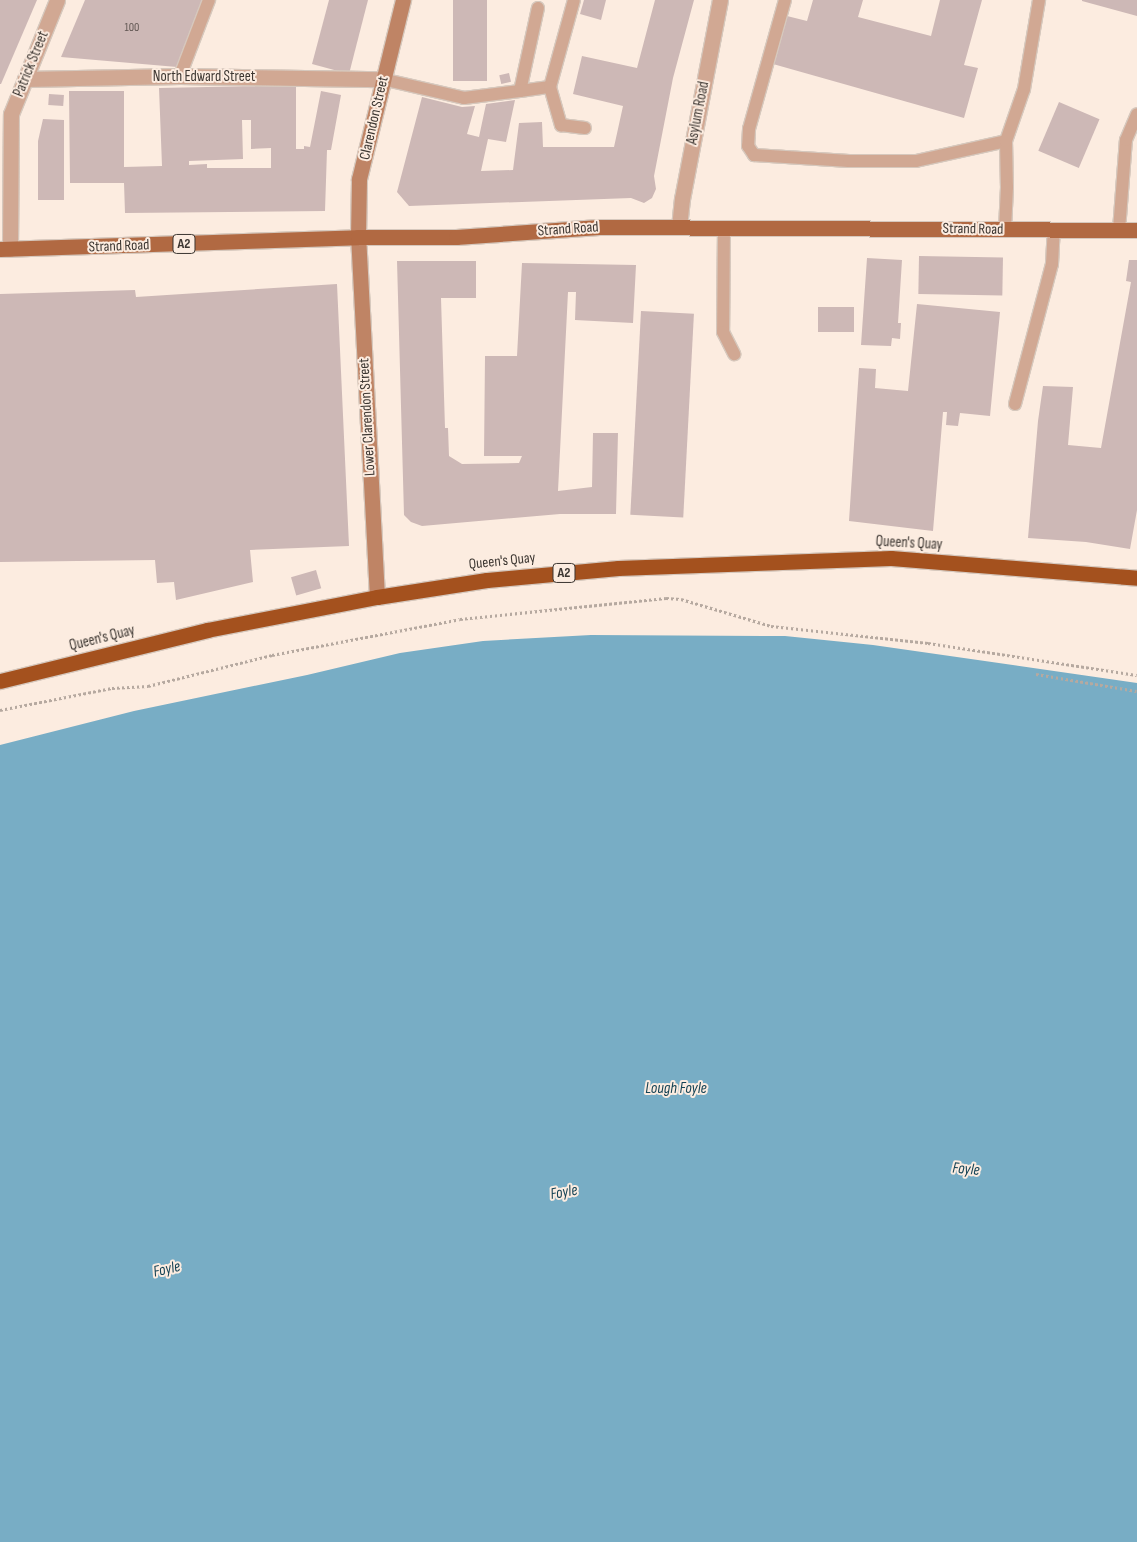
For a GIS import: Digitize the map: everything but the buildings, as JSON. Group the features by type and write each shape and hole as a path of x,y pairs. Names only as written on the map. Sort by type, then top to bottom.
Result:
{"highway":[{"name":"Queen's Quay","path":"0,681 207,630 377,597 487,580 618,568 891,558 1137,578"}],"main road":[{"name":"Clarendon Street","path":"358,237 359,178 403,0"},
{"name":"Strand Road","path":"5,249 358,237 456,237 599,227 1137,230"},
{"name":"Lower Clarendon Street","path":"358,237 377,597"}],"street":[{"name":"Patrick Street","path":"5,249 12,114 57,0"},
{"name":"Asylum Road","path":"679,227 682,199 720,0"},
{"name":"North Edward Street","path":"25,80 180,76 382,79"}],"lane":[{"path":"180,76 208,0"},
{"path":"574,0 550,87 561,125 585,128"},
{"path":"785,0 748,129 748,146 754,155 849,161 916,161 1006,141"},
{"path":"1005,230 1007,187 1006,141 1024,89 1039,0"},
{"path":"520,91 538,8"},
{"path":"382,79 464,98 550,87"},
{"path":"1119,230 1126,140 1137,114"},
{"path":"724,227 723,332 734,354"},
{"path":"1015,404 1052,264 1054,230"}],"path":[{"path":"0,710 112,688 148,686 272,655 460,619 666,598 681,599 772,626 928,643 1137,676"},
{"path":"1036,674 1137,691"}],"water":[{"name":"Lough Foyle","path":"591,635 785,636 873,645 1137,683 1137,1542 0,1542 0,745 134,711 307,675 400,653 483,641"}],"water label":[{"name":"Foyle","path":"966,1170"},
{"name":"Foyle","path":"564,1193"},
{"name":"Foyle","path":"167,1270"}]}
